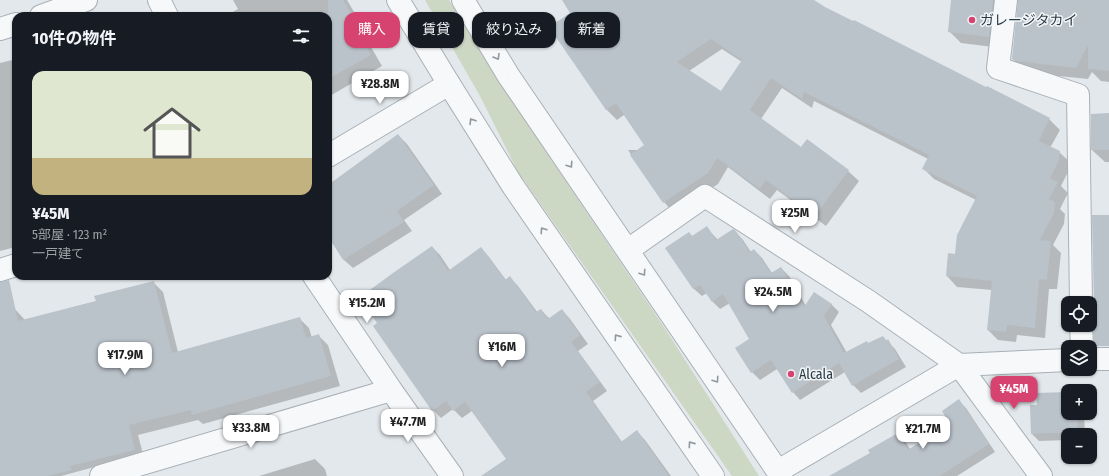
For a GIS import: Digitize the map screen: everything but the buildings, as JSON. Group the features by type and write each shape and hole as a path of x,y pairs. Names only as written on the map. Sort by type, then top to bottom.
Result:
{"street":[{"path":"52,12 86,0"},
{"path":"159,0 165,12"},
{"path":"398,0 513,186 714,476"},
{"path":"463,0 508,75 780,474 960,365 1061,360"},
{"path":"1006,0 998,68 1078,95 1081,296"},
{"path":"0,28 12,25"},
{"path":"332,154 449,84"},
{"path":"628,250 705,196 868,301 960,365 1041,476"},
{"path":"0,270 12,267"},
{"path":"317,280 391,390 452,476"},
{"path":"1097,359 1109,358"},
{"path":"101,476 391,390"}],"green space":[{"path":"425,0 449,0 456,12 432,12"},
{"path":"464,25 472,38 472,48 478,48 499,82 664,327 759,476 732,476 518,172 480,96 452,48 464,48"}],"place":[{"name":"ガレージタカイ","path":"972,20"},
{"name":"Alcala","path":"791,374"}]}
